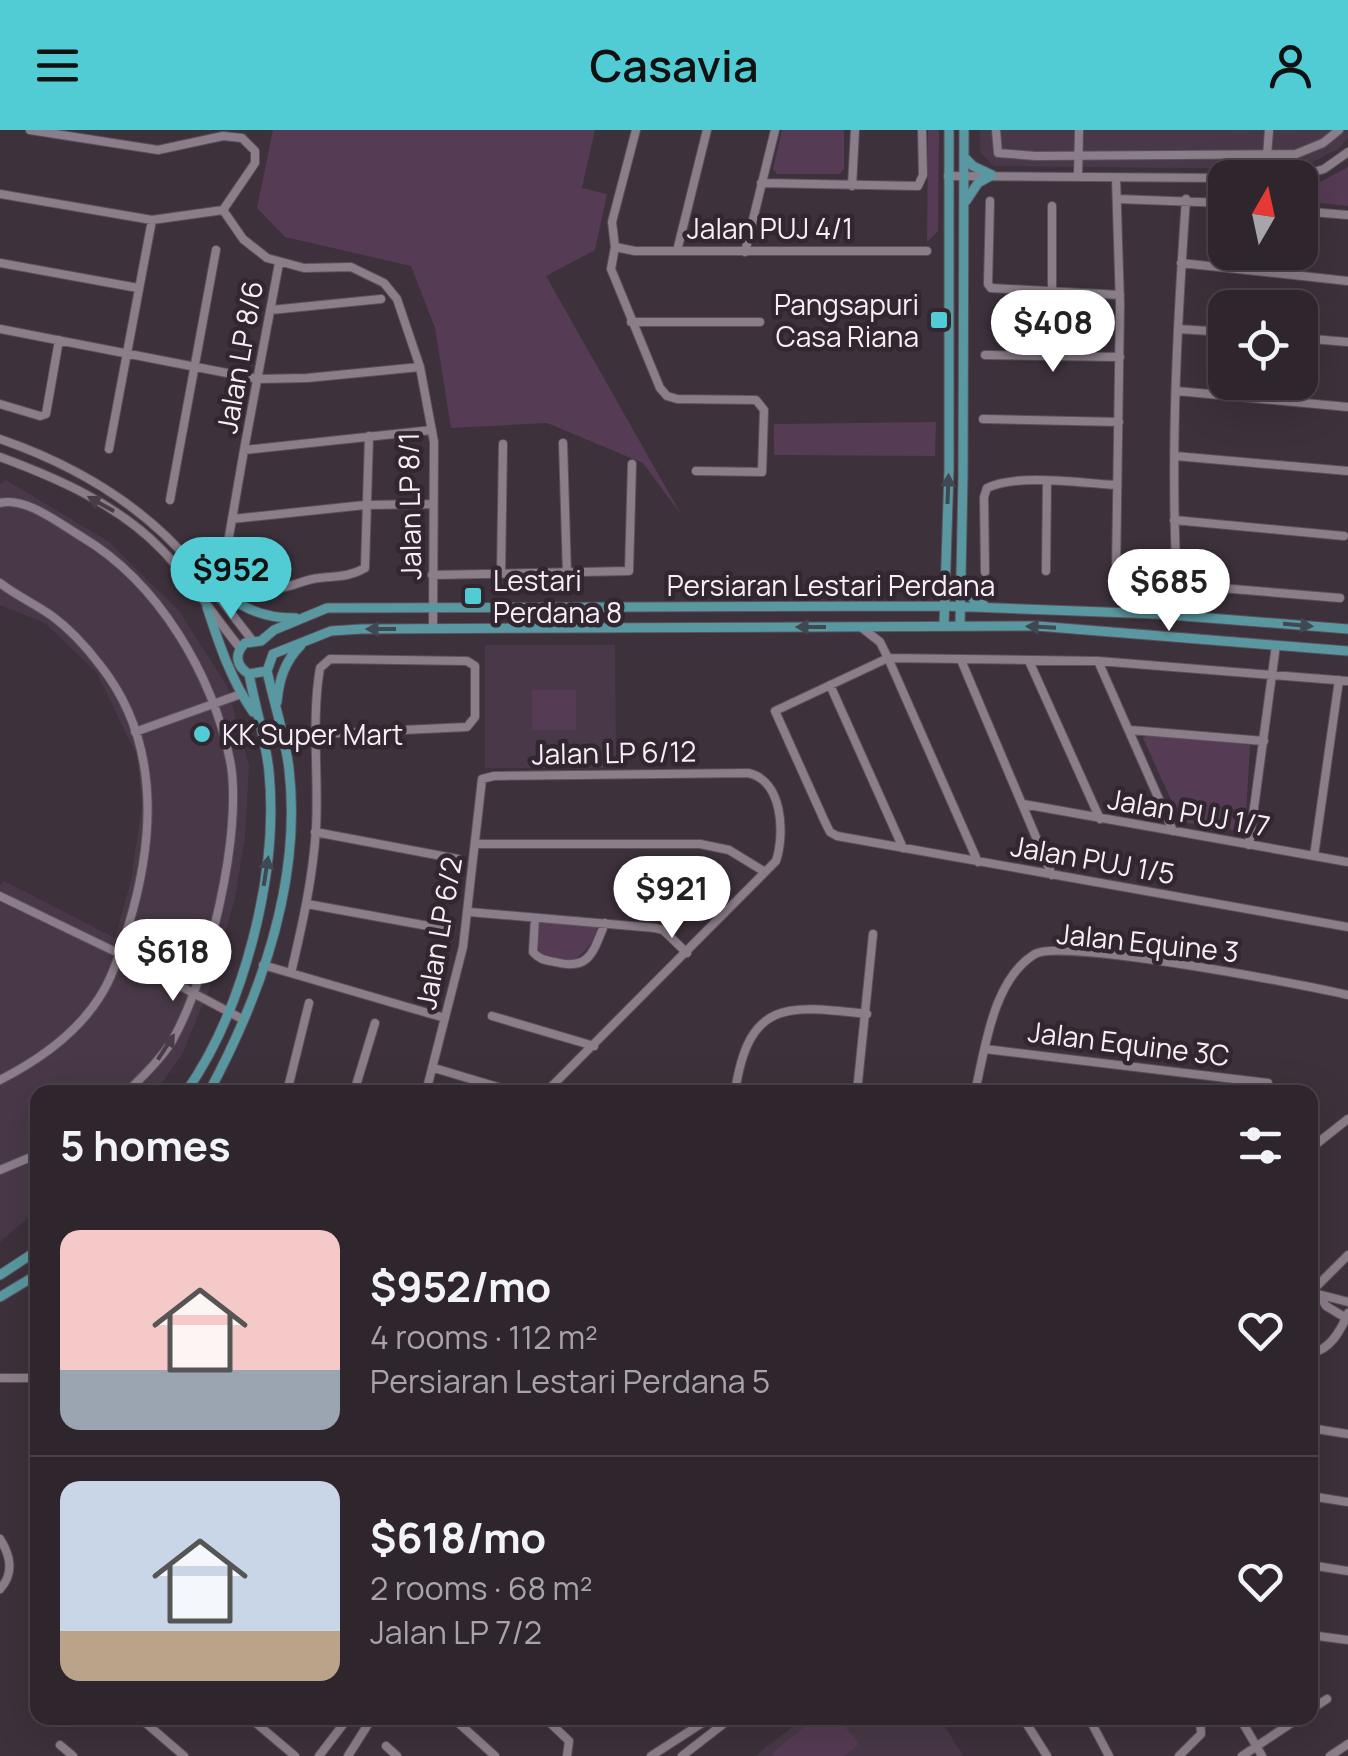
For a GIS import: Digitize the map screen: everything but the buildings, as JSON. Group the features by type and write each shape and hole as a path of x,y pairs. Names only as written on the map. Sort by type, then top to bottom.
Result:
{"main road":[{"path":"944,625 949,470 948,130"},
{"path":"960,625 964,130"},
{"path":"964,157 992,175"},
{"path":"964,206 978,184 992,175"},
{"path":"191,562 249,610 264,616 298,618"},
{"path":"960,579 975,601 991,608"},
{"path":"919,606 944,586"},
{"path":"672,606 674,628"},
{"name":"Persiaran Lestari Perdana","path":"257,640 327,608 944,606 1158,614 1348,629"},
{"path":"207,607 240,694 258,719"},
{"name":"Persiaran Lestari Perdana","path":"273,654 331,631 944,625 1037,626 1348,651"},
{"path":"276,710 282,672 291,655 307,639"},
{"path":"190,1085 227,1011 252,936 268,854 269,769 250,674 238,664 240,648 257,640 273,654 267,671 289,769 291,832 282,899 263,966 244,1020 212,1085"},
{"path":"250,674 267,671"},
{"path":"0,1274 30,1255"},
{"path":"0,1298 30,1279"}],"street":[{"path":"0,194 152,220 223,210 255,164 255,150 242,138 224,136 158,150 30,130"},
{"path":"636,130 612,222 611,269 660,388 677,400 746,398 756,400 764,410 762,472 696,471"},
{"path":"676,251 707,130"},
{"path":"745,252 775,130"},
{"path":"852,186 855,130"},
{"path":"761,183 914,187 922,180 922,130"},
{"path":"996,130 998,153 1267,156 1296,154 1323,143 1339,130"},
{"path":"1078,130 1078,177"},
{"path":"1267,156 1269,130"},
{"path":"1318,171 1348,152"},
{"path":"948,176 1208,178"},
{"path":"1116,178 1120,358 1115,566 1120,577 1340,598"},
{"path":"1118,199 1208,202"},
{"path":"1177,583 1176,391 1186,200"},
{"path":"990,201 991,288 1120,295"},
{"path":"1052,206 1052,294"},
{"path":"223,210 248,244 279,264"},
{"path":"1318,212 1348,215"},
{"path":"109,448 152,220"},
{"name":"Jalan PUJ 4/1","path":"614,247 634,251 927,250"},
{"path":"170,500 216,250"},
{"path":"0,262 138,288"},
{"path":"1182,263 1348,280"},
{"name":"Jalan LP 8/6","path":"279,264 244,450 432,430"},
{"name":"Jalan LP 8/1","path":"279,264 351,267 384,284 397,299 420,367 432,430 433,630"},
{"path":"272,310 381,298"},
{"path":"631,322 760,322"},
{"path":"0,329 258,379 420,367"},
{"path":"1179,329 1208,331"},
{"path":"0,404 44,416 59,340"},
{"path":"1318,340 1348,342"},
{"path":"986,356 1120,358"},
{"path":"1176,391 1348,407"},
{"path":"984,418 1119,422"},
{"path":"244,450 227,548 253,581 273,589 364,570 369,436"},
{"path":"0,439 35,452 105,488 146,516 257,640"},
{"path":"563,443 567,574"},
{"path":"502,574 503,444"},
{"path":"1176,456 1348,471"},
{"path":"1,458 74,489 119,514 160,548 240,648"},
{"path":"432,574 629,571 632,464"},
{"path":"984,572 987,488 1003,483 1047,481 1116,485"},
{"path":"1046,571 1047,481"},
{"path":"0,503 18,502 93,544 169,618 214,703 231,763 232,810 222,894 194,994 171,1042 133,1085"},
{"path":"232,519 366,505 432,504"},
{"path":"1174,520 1344,536"},
{"path":"0,584 52,616 102,667 135,732 147,774 148,839 120,954 99,999 82,1022 29,1065 0,1080"},
{"path":"860,626 880,642 978,862"},
{"path":"880,642 890,626"},
{"path":"1249,844 1276,645"},
{"path":"290,973 307,904 315,832 318,672 322,664 330,659 366,658 472,662 476,672 475,717 467,727 317,734"},
{"path":"903,848 830,685 888,658 1098,661 1344,680 1314,856"},
{"path":"961,660 1052,875"},
{"path":"1028,660 1100,819"},
{"path":"1098,661 1173,831"},
{"name":"Jalan PUJ 1/5","path":"830,685 774,710 830,832 1348,927"},
{"path":"135,732 240,694"},
{"path":"1130,730 1264,741"},
{"name":"Jalan LP 6/12","path":"482,779 748,773 767,783 780,825 776,861 765,872"},
{"name":"Jalan LP 6/2","path":"428,1085 469,912 482,779"},
{"name":"Jalan PUJ 1/7","path":"1024,804 1348,862"},
{"path":"315,832 458,858"},
{"path":"477,844 700,844 729,850 765,872 553,1085"},
{"path":"0,896 244,1020"},
{"path":"307,904 445,928"},
{"path":"469,912 662,930 686,953"},
{"path":"534,918 533,952 538,958 570,966 578,966 588,958 605,923"},
{"path":"858,1085 873,934"},
{"name":"Jalan Equine 3","path":"977,1085 994,1016 1008,983 1035,954 1046,950 1201,968 1348,995"},
{"path":"263,966 446,1018"},
{"path":"289,1085 309,1003"},
{"path":"737,1085 745,1047 759,1026 779,1012 806,1007 867,1014"},
{"path":"492,1016 594,1046"},
{"path":"356,1085 375,1024"},
{"name":"Jalan Equine 3C","path":"985,1049 1268,1083"},
{"path":"434,1068 491,1085"},
{"path":"1318,1142 1348,1118"},
{"path":"0,1170 30,1157"},
{"path":"1318,1290 1348,1254"},
{"path":"1318,1295 1348,1302"},
{"path":"1318,1297 1347,1316 1343,1333 1318,1352"},
{"path":"0,1378 30,1378"},
{"path":"1318,1429 1348,1434"},
{"path":"1318,1497 1348,1502"},
{"path":"0,1540 10,1560 8,1576 0,1590"},
{"path":"1318,1566 1348,1571"},
{"path":"1318,1637 1348,1640"},
{"path":"1318,1704 1327,1698"},
{"path":"148,1725 184,1756"},
{"path":"258,1725 296,1756"},
{"path":"319,1756 343,1725"},
{"path":"348,1756 368,1725"},
{"path":"461,1725 494,1756"},
{"path":"553,1725 569,1741 567,1756"},
{"path":"651,1756 699,1725"},
{"path":"682,1756 722,1725"},
{"path":"1027,1725 1046,1756"},
{"path":"1093,1725 1110,1756"},
{"path":"1179,1756 1201,1734 1200,1725"},
{"path":"1244,1725 1262,1756"},
{"path":"1242,1756 1288,1725"},
{"path":"1330,1756 1348,1744"},
{"path":"60,1746 73,1756"},
{"path":"386,1746 397,1756"}],"shaded area":[{"path":"273,130 595,130 582,188 607,194 595,250 546,276 682,516 643,463 547,423 451,428 435,328 411,266 285,237 257,208"},
{"path":"782,130 844,130 844,169 839,174 777,174 773,169"},
{"path":"928,130 939,130 938,231 927,242"},
{"path":"980,130 1348,130 1348,138 1338,149 1317,160 1208,160 1208,168 994,166 980,152"},
{"path":"1348,167 1348,206 1318,203 1318,183"},
{"path":"936,422 935,456 774,455 774,424"},
{"path":"6,480 109,542 179,611 227,686 249,765 245,838 235,898 210,987 183,1052 161,1085 30,1085 30,1216 0,1242 0,885 4,881 115,938 131,881 142,805 137,756 97,673 45,623 0,605 0,484"},
{"path":"485,645 615,645 616,768 485,768"},
{"path":"532,690 576,690 576,730 532,730"},
{"path":"1147,735 1250,745 1245,832 1181,822 1143,738"},
{"path":"539,923 598,925 589,946 572,961 542,954 536,948"},
{"path":"795,1725 944,1725 963,1756 755,1756"},
{"path":"807,1725 844,1725 859,1744 844,1756 772,1753"}],"place":[{"name":"Pangsapuri Casa Riana","path":"939,320"},
{"name":"Lestari Perdana 8","path":"473,596"},
{"name":"KK Super Mart","path":"202,734"}]}
